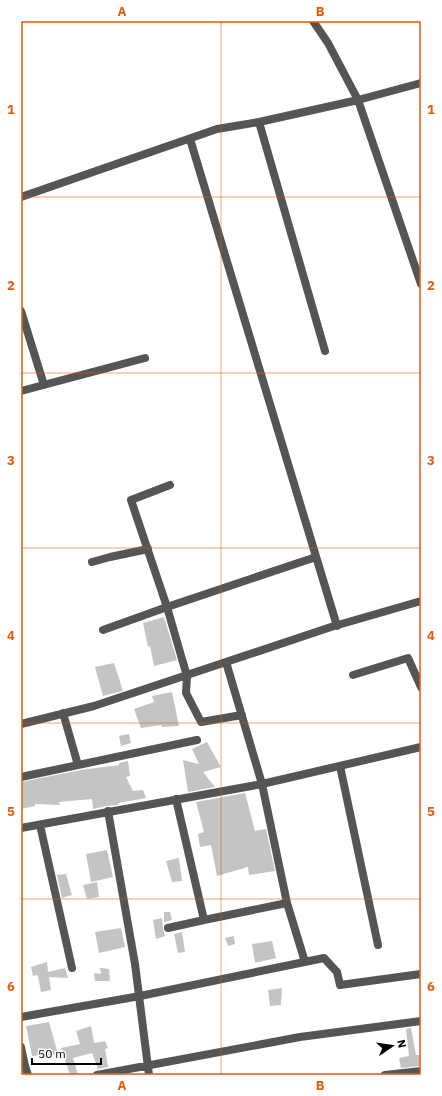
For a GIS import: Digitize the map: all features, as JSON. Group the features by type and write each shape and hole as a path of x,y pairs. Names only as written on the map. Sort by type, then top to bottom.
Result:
{"street":[{"path":"313,21 328,43 358,100 421,284"},
{"path":"21,197 217,129 259,122 420,86"},
{"path":"259,122 325,351"},
{"path":"190,139 337,626"},
{"path":"21,311 44,385"},
{"path":"21,391 145,358"},
{"path":"170,485 131,500 167,607 187,676 186,693 201,722 242,715"},
{"path":"92,562 148,549"},
{"path":"103,630 316,557"},
{"path":"21,724 94,706 337,626 421,601"},
{"path":"353,675 408,658 421,687"},
{"path":"226,662 262,784 287,903 305,962"},
{"path":"63,714 78,765"},
{"path":"21,777 197,740"},
{"path":"21,828 262,784 421,747"},
{"path":"340,766 378,945"},
{"path":"176,799 204,920"},
{"path":"108,811 140,996 149,1075"},
{"path":"40,825 72,968"},
{"path":"168,928 287,903"},
{"path":"21,1017 140,996 324,958 337,972 340,985 421,974"},
{"path":"97,1075 300,1037 421,1021"},
{"path":"21,1047 28,1075"},
{"path":"385,1075 421,1071"}],"building":[{"path":"164,617 177,660 154,666 143,623"},
{"path":"114,663 123,691 103,696 95,667"},
{"path":"172,692 179,726 162,727 161,725 141,728 134,709 154,702 152,696"},
{"path":"129,734 131,743 121,746 119,736"},
{"path":"207,742 221,767 203,772 215,787 188,792 183,760 199,764 192,749"},
{"path":"128,761 130,776 126,777 133,791 143,790 146,798 93,809 92,799 59,802 60,805 35,804 35,806 21,809 21,782 81,770 119,765 119,763"},
{"path":"245,793 255,831 266,829 275,871 249,875 248,867 217,876 211,845 200,847 198,834 204,832 196,802"},
{"path":"107,850 113,877 91,882 86,854"},
{"path":"179,858 182,881 172,882 166,861"},
{"path":"66,874 72,895 62,898 57,875"},
{"path":"97,882 99,897 87,899 83,885"},
{"path":"164,912 170,912 172,920 164,922"},
{"path":"162,918 165,936 156,939 153,920"},
{"path":"121,928 125,947 99,953 95,932"},
{"path":"182,932 185,952 178,953 174,934"},
{"path":"234,936 235,944 228,946 225,938"},
{"path":"272,941 276,958 255,963 252,944"},
{"path":"47,962 48,972 65,968 68,978 49,977 51,990 41,992 38,976 33,976 31,967"},
{"path":"100,968 109,969 110,981 95,981 94,973 101,974"},
{"path":"282,988 281,1005 270,1006 268,990"},
{"path":"49,1022 58,1054 32,1056 26,1026"},
{"path":"91,1026 94,1043 105,1041 108,1048 105,1049 108,1067 98,1069 92,1053 73,1058 78,1075 70,1075 61,1048 80,1044 76,1031"},
{"path":"411,1028 416,1055 419,1055 420,1066 401,1068 399,1058 409,1056 406,1029"}]}
